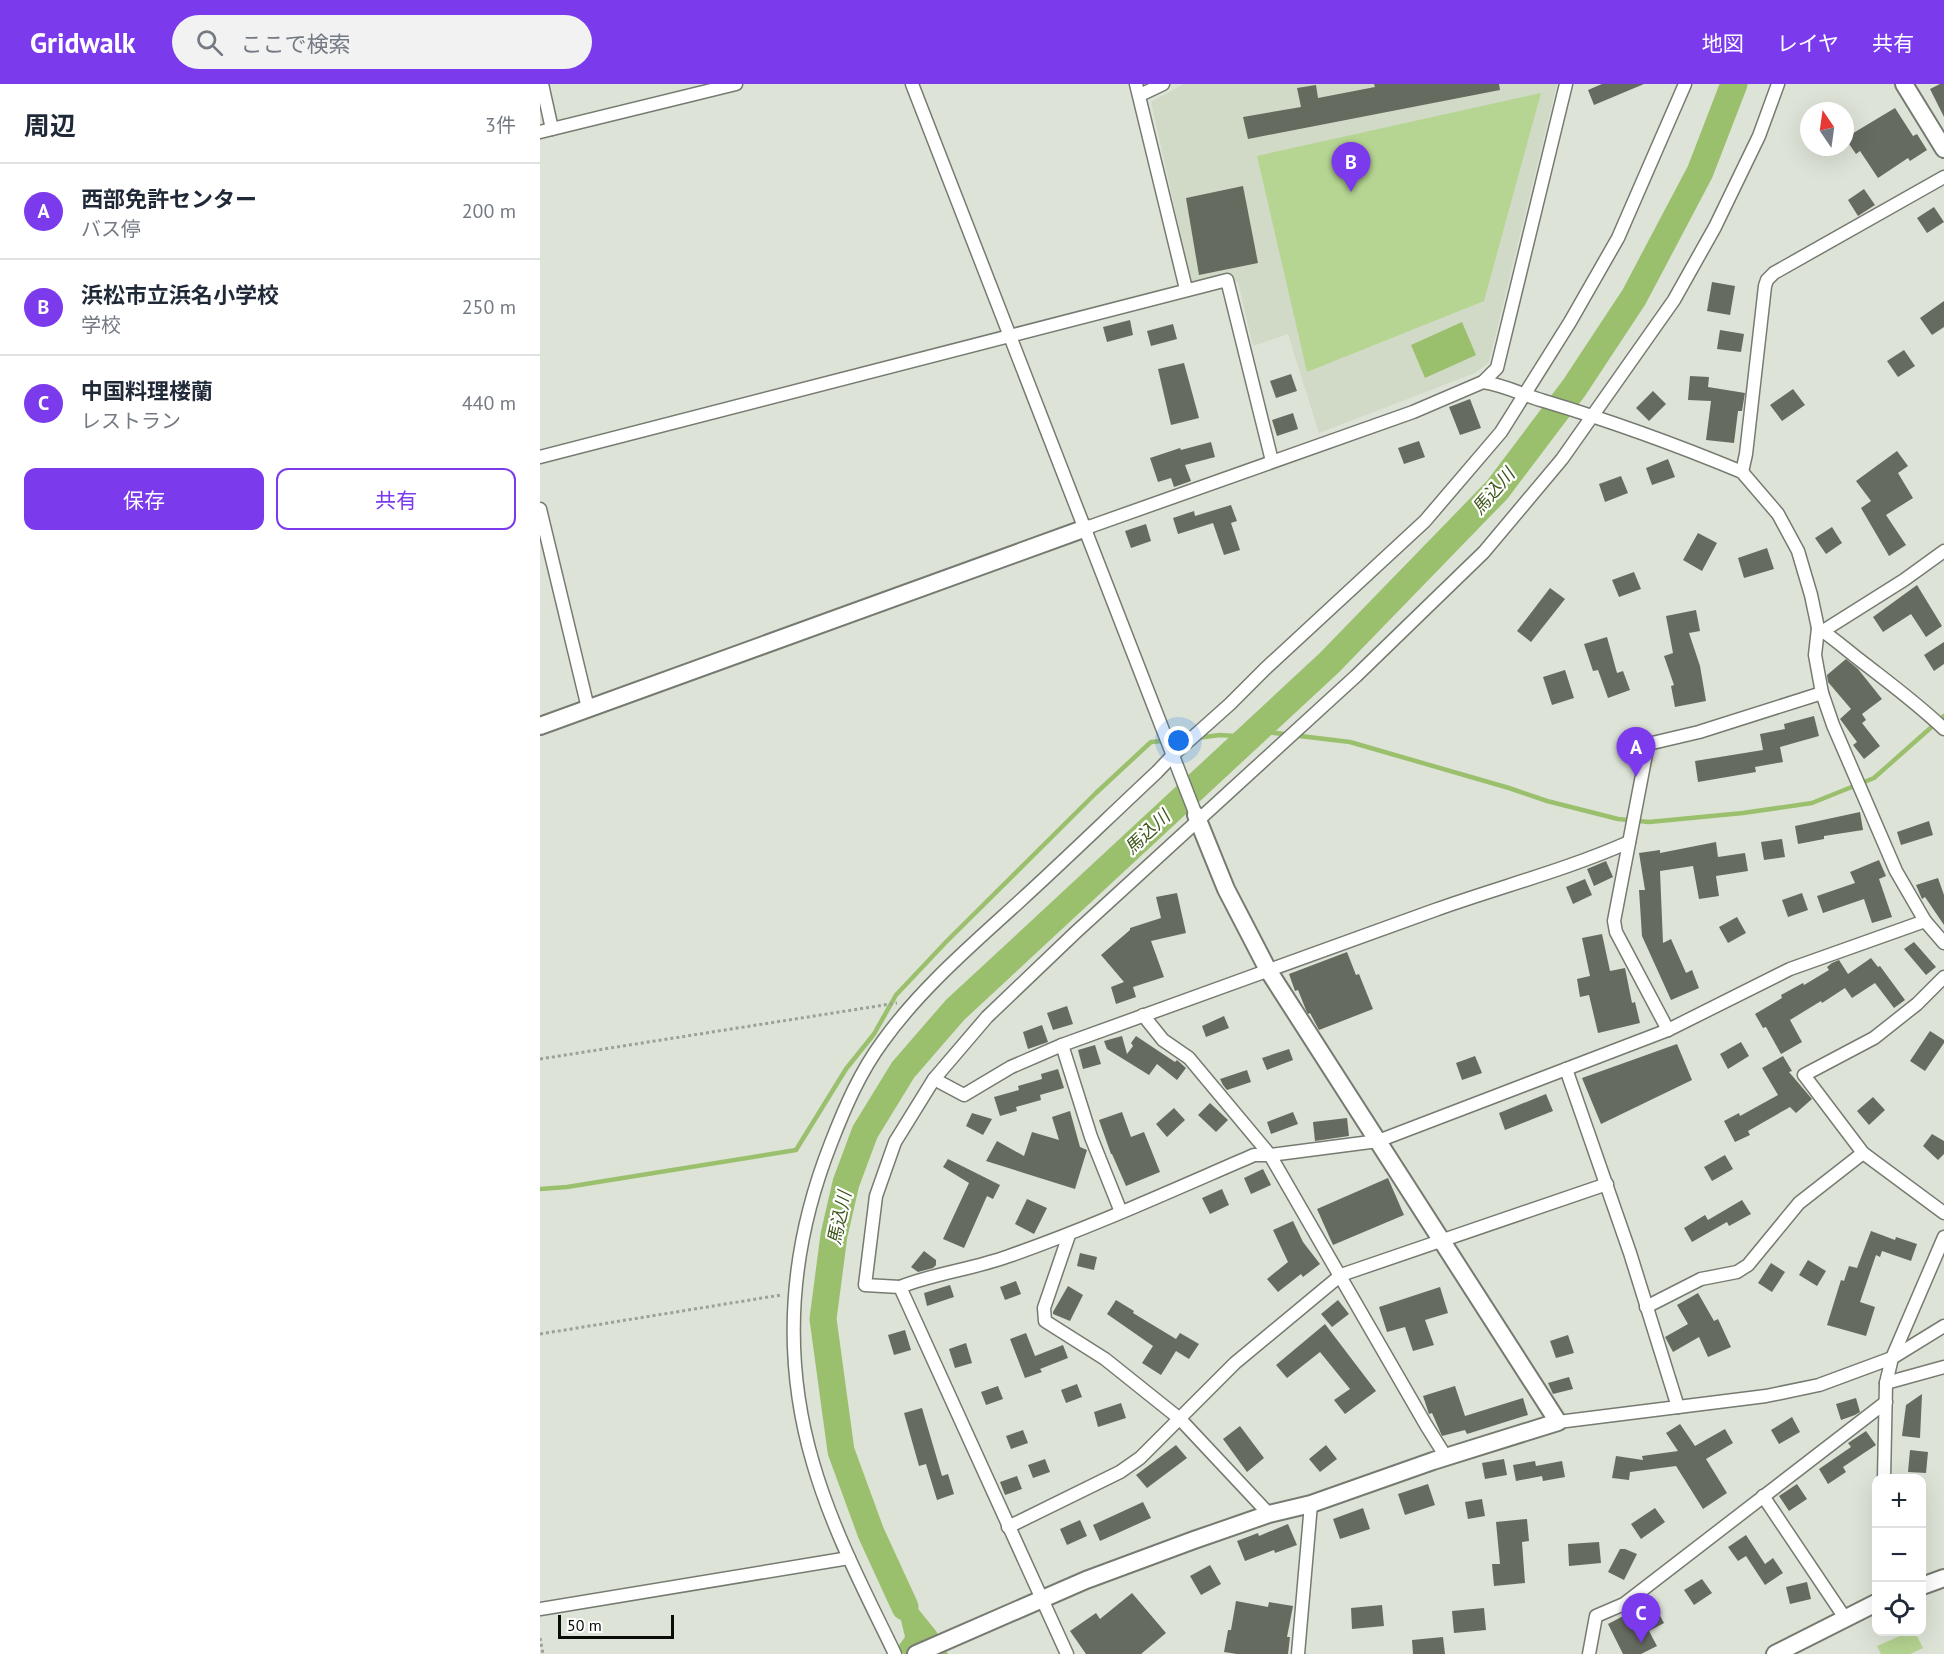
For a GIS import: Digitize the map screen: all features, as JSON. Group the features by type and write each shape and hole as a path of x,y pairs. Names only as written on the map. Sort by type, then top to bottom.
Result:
{"street":[{"path":"542,84 546,130 736,84"},
{"path":"912,84 1226,889 1269,970 1558,1422"},
{"path":"1162,84 1138,90 1186,289"},
{"path":"540,726 1413,412 1483,382 1497,368 1566,84"},
{"path":"895,1654 849,1558 813,1464 803,1425 794,1348 794,1293 802,1235 816,1181 842,1113 860,1077 883,1041 957,958 1425,521 1501,432 1570,322 1618,238 1685,84"},
{"path":"1778,84 1759,136 1715,227 1674,300 1562,459 1484,552 1356,676 1198,817 1084,924 987,1017 934,1079 895,1142 876,1196 865,1285 900,1287 915,1281 988,1264 1069,1235 1254,1155 1378,1141 1668,1030 1790,969 1926,921"},
{"path":"1904,84 1944,149"},
{"path":"1742,472 1767,280 1774,273 1944,177"},
{"path":"540,457 1010,334 1227,280 1272,461"},
{"path":"1483,382 1499,384 1523,395 1593,415 1683,447 1742,472 1769,502 1787,529 1806,574 1820,629 1815,654 1822,693 1854,775 1896,871 1926,921 1944,944"},
{"path":"540,508 588,708"},
{"path":"1820,629 1904,580 1944,551"},
{"path":"1820,629 1832,636 1944,729"},
{"path":"1668,1030 1616,932 1614,921 1648,744 1699,732 1822,693"},
{"path":"934,1079 964,1095 1011,1067 1062,1045 1434,911 1533,878 1630,836"},
{"path":"1944,977 1917,1004 1874,1038 1804,1076 1863,1153 1944,1213"},
{"path":"1143,1015 1162,1040 1190,1058 1270,1155 1446,1457"},
{"path":"1062,1045 1091,1137 1121,1212"},
{"path":"1566,1069 1607,1184 1678,1407"},
{"path":"1646,1307 1701,1280 1737,1272 1748,1265 1799,1203 1863,1153"},
{"path":"1008,1527 1120,1472 1140,1458 1235,1362 1341,1275 1607,1184"},
{"path":"1069,1235 1044,1308 1045,1321 1105,1359 1180,1419 1269,1514"},
{"path":"1884,1474 1886,1383 1892,1358 1944,1237"},
{"path":"900,1287 1067,1654"},
{"path":"916,1654 1108,1572 1269,1514 1311,1504 1446,1457 1558,1422 1766,1396 1819,1385 1892,1358 1944,1326"},
{"path":"1886,1383 1944,1367"},
{"path":"1588,1654 1596,1616 1624,1604 1886,1402"},
{"path":"1763,1496 1845,1618"},
{"path":"1298,1654 1311,1504"},
{"path":"540,1609 849,1558"},
{"path":"1926,1585 1944,1578"},
{"path":"1775,1654 1872,1605"}],"path":[{"path":"540,1059 902,1002"},
{"path":"540,1334 794,1293"},
{"path":"540,1638 543,1654"}],"shaded area":[{"path":"1184,84 1557,84 1489,362 1475,373 1319,433 1288,334 1253,346 1238,282 1193,290 1151,102"},
{"path":"1541,93 1484,301 1307,372 1257,156"},
{"path":"1462,322 1476,355 1425,378 1411,345"},
{"path":"890,1574 936,1631 948,1654 904,1654 897,1648 905,1637"},
{"path":"1900,1636 1917,1636 1923,1648 1910,1654 1881,1654 1877,1646"}],"building":[{"path":"1374,84 1499,84 1500,90 1248,139 1243,117 1301,107 1297,88 1316,85 1318,98 1375,87"},
{"path":"1602,84 1644,84 1594,105 1588,90"},
{"path":"1944,84 1944,117 1930,89"},
{"path":"1895,108 1913,136 1917,134 1927,150 1910,161 1908,158 1878,178 1860,151 1856,154 1854,151 1854,133"},
{"path":"1243,186 1258,263 1199,275 1186,198"},
{"path":"1864,189 1875,205 1858,216 1848,200"},
{"path":"1934,207 1944,222 1927,233 1917,218"},
{"path":"1712,282 1735,286 1730,315 1707,311"},
{"path":"1944,301 1944,327 1932,335 1920,318"},
{"path":"1130,320 1133,335 1107,342 1103,327"},
{"path":"1173,324 1177,339 1151,346 1147,331"},
{"path":"1720,330 1744,334 1741,352 1717,349"},
{"path":"1904,350 1915,366 1898,377 1887,361"},
{"path":"1184,363 1199,418 1171,425 1158,369"},
{"path":"1291,374 1297,391 1276,398 1270,381"},
{"path":"1690,376 1709,377 1708,387 1745,393 1742,411 1738,411 1734,443 1706,440 1711,401 1688,400"},
{"path":"1793,389 1805,405 1782,421 1770,405"},
{"path":"1653,391 1666,404 1649,421 1636,408"},
{"path":"1470,399 1481,428 1460,435 1449,407"},
{"path":"1293,413 1298,429 1277,436 1272,420"},
{"path":"1419,441 1425,457 1404,464 1398,448"},
{"path":"1211,442 1215,457 1185,465 1191,481 1174,487 1171,478 1158,482 1150,458 1180,448 1181,450"},
{"path":"1897,451 1908,466 1898,473 1913,498 1886,515 1906,545 1889,556 1861,508 1871,501 1856,481"},
{"path":"1668,459 1675,477 1652,485 1646,468"},
{"path":"1621,476 1628,493 1605,502 1599,484"},
{"path":"1231,505 1237,521 1231,523 1240,550 1224,555 1213,523 1178,534 1173,518 1194,511 1195,516"},
{"path":"1146,524 1151,541 1131,548 1125,531"},
{"path":"1832,527 1842,543 1826,554 1815,538"},
{"path":"1698,533 1717,543 1702,571 1683,560"},
{"path":"1767,548 1774,569 1744,578 1738,558"},
{"path":"1634,572 1641,589 1619,597 1612,580"},
{"path":"1917,585 1942,626 1926,637 1911,614 1883,632 1873,617"},
{"path":"1550,588 1565,599 1531,642 1517,631"},
{"path":"1696,610 1700,631 1689,633 1700,666 1706,701 1675,707 1671,686 1674,685 1664,656 1673,653 1666,616"},
{"path":"1607,637 1617,673 1623,671 1630,690 1608,698 1598,670 1593,671 1584,644"},
{"path":"1944,642 1944,664 1934,671 1924,655"},
{"path":"1846,659 1858,669 1882,699 1862,714 1866,720 1862,723 1880,746 1864,759 1853,745 1857,742 1840,719 1851,709 1828,682 1827,675"},
{"path":"1565,670 1574,698 1552,705 1543,677"},
{"path":"1814,716 1819,736 1780,747 1783,762 1755,767 1756,772 1698,782 1695,761 1763,750 1760,734 1785,729 1784,724"},
{"path":"1860,812 1863,830 1824,836 1824,839 1798,844 1795,826"},
{"path":"1929,821 1933,835 1901,845 1897,832"},
{"path":"1782,839 1785,857 1764,860 1761,842"},
{"path":"1716,842 1718,857 1745,853 1748,871 1716,876 1719,896 1699,899 1693,866 1660,871 1663,943 1671,939 1686,973 1692,970 1699,988 1671,1000 1642,936 1639,890 1645,890 1639,853 1660,850 1660,853"},
{"path":"1879,860 1886,876 1879,879 1892,917 1872,923 1864,899 1823,913 1817,896 1855,883 1850,872"},
{"path":"1606,861 1613,877 1594,886 1587,869"},
{"path":"1938,878 1944,895 1944,925 1925,897 1922,899 1916,885"},
{"path":"1585,879 1592,895 1573,904 1566,887"},
{"path":"1177,893 1186,933 1151,941 1164,977 1133,987 1136,997 1116,1004 1111,987 1124,982 1101,955 1130,928 1161,918 1156,897"},
{"path":"1802,893 1808,910 1788,917 1782,900"},
{"path":"1737,917 1746,933 1728,943 1719,927"},
{"path":"1602,934 1610,971 1625,968 1632,1003 1635,1002 1640,1023 1598,1033 1589,995 1580,997 1577,979 1590,976 1582,938"},
{"path":"1914,942 1936,967 1926,975 1904,949"},
{"path":"1347,952 1373,1009 1319,1030 1310,1013 1308,1014 1298,990 1295,991 1289,974"},
{"path":"1871,958 1878,967 1880,966 1905,1000 1894,1008 1875,983 1852,998 1845,988 1790,1020 1802,1042 1781,1054 1766,1027 1763,1028 1755,1014 1782,998 1781,995 1829,970 1827,967 1832,963 1839,960 1848,974"},
{"path":"1067,1006 1073,1024 1053,1030 1047,1013"},
{"path":"1224,1016 1229,1028 1206,1037 1202,1026"},
{"path":"1042,1025 1048,1042 1028,1049 1023,1032"},
{"path":"1930,1031 1944,1040 1944,1043 1925,1071 1910,1061"},
{"path":"1122,1036 1127,1054 1136,1036 1175,1062 1177,1060 1186,1068 1177,1080 1157,1064 1149,1075 1107,1049 1104,1041"},
{"path":"1741,1042 1749,1056 1728,1069 1720,1054"},
{"path":"1677,1044 1692,1080 1601,1124 1582,1078"},
{"path":"1095,1045 1101,1064 1083,1069 1078,1050"},
{"path":"1289,1049 1293,1060 1267,1070 1262,1058"},
{"path":"1475,1056 1482,1073 1462,1080 1456,1063"},
{"path":"1783,1056 1792,1071 1789,1072 1812,1099 1796,1113 1790,1107 1748,1131 1750,1135 1735,1142 1724,1121 1739,1113 1740,1116 1778,1095 1762,1068"},
{"path":"1058,1069 1064,1088 1040,1095 1041,1100 1016,1107 1017,1111 1000,1116 994,1097 1019,1090 1018,1086 1042,1079 1041,1074"},
{"path":"1247,1070 1251,1082 1227,1090 1220,1079"},
{"path":"1546,1094 1553,1111 1505,1130 1499,1113"},
{"path":"1873,1097 1885,1110 1869,1125 1857,1111"},
{"path":"1210,1103 1228,1120 1216,1132 1198,1115"},
{"path":"1174,1108 1185,1120 1167,1137 1156,1124"},
{"path":"1070,1111 1080,1147 1087,1150 1075,1189 986,1161 997,1141 1024,1156 1032,1132 1059,1140 1052,1117"},
{"path":"1122,1112 1131,1137 1144,1132 1160,1172 1126,1186 1099,1120"},
{"path":"1293,1112 1298,1124 1271,1134 1267,1122"},
{"path":"972,1113 992,1119 983,1135 966,1126"},
{"path":"1347,1118 1349,1136 1315,1141 1313,1122"},
{"path":"1932,1134 1944,1141 1944,1154 1938,1160 1923,1146"},
{"path":"1725,1155 1733,1169 1712,1181 1704,1167"},
{"path":"948,1159 1000,1185 993,1199 987,1196 964,1248 943,1239 969,1183 943,1167"},
{"path":"1263,1169 1271,1185 1251,1194 1244,1178"},
{"path":"1388,1178 1404,1215 1333,1245 1317,1209"},
{"path":"1222,1189 1229,1205 1210,1214 1202,1198"},
{"path":"1027,1199 1047,1208 1034,1234 1015,1224"},
{"path":"1742,1200 1751,1214 1729,1226 1727,1222 1692,1242 1684,1228 1705,1215 1708,1220"},
{"path":"1293,1221 1303,1242 1320,1264 1303,1277 1301,1274 1278,1292 1267,1279 1288,1262 1273,1230"},
{"path":"1871,1231 1895,1240 1896,1237 1917,1244 1911,1261 1882,1251 1880,1257 1876,1255 1860,1302 1875,1307 1866,1336 1827,1325 1841,1280 1844,1281 1849,1266 1857,1268"},
{"path":"924,1251 936,1260 936,1265 918,1272 911,1267"},
{"path":"1080,1253 1097,1257 1094,1270 1077,1266"},
{"path":"1808,1260 1826,1271 1817,1286 1799,1275"},
{"path":"1771,1263 1785,1272 1772,1292 1758,1283"},
{"path":"1016,1281 1021,1294 1005,1300 1000,1287"},
{"path":"950,1285 954,1297 927,1306 924,1293"},
{"path":"1068,1286 1083,1295 1070,1321 1053,1314"},
{"path":"1440,1287 1448,1313 1425,1320 1434,1345 1413,1351 1405,1327 1387,1332 1379,1307"},
{"path":"1698,1293 1714,1321 1718,1319 1731,1347 1708,1357 1699,1337 1673,1352 1665,1337 1688,1324 1677,1305"},
{"path":"1116,1300 1176,1339 1180,1333 1199,1344 1189,1359 1176,1351 1161,1375 1142,1363 1153,1346 1107,1314"},
{"path":"1338,1300 1349,1314 1332,1327 1321,1314"},
{"path":"1325,1324 1376,1391 1345,1414 1334,1400 1350,1389 1320,1352 1287,1378 1276,1365"},
{"path":"905,1330 911,1350 894,1355 888,1335"},
{"path":"1026,1333 1035,1356 1063,1345 1068,1358 1040,1369 1042,1372 1025,1378 1010,1339"},
{"path":"1568,1335 1574,1353 1556,1358 1550,1341"},
{"path":"966,1343 972,1363 955,1368 949,1349"},
{"path":"1569,1377 1573,1389 1553,1394 1548,1383"},
{"path":"1077,1384 1082,1397 1066,1403 1061,1390"},
{"path":"998,1386 1003,1399 986,1405 981,1392"},
{"path":"1455,1386 1465,1416 1523,1398 1528,1415 1467,1434 1465,1430 1442,1436 1432,1413 1429,1414 1423,1396"},
{"path":"1922,1394 1920,1438 1902,1436 1906,1405"},
{"path":"1856,1398 1860,1412 1841,1420 1836,1404"},
{"path":"1121,1403 1126,1418 1098,1427 1094,1412"},
{"path":"922,1408 942,1476 948,1474 954,1494 937,1500 926,1464 919,1466 904,1413"},
{"path":"1792,1417 1800,1432 1779,1444 1771,1430"},
{"path":"1680,1424 1695,1446 1725,1429 1733,1443 1706,1459 1727,1493 1703,1509 1676,1466 1630,1472 1629,1480 1612,1478 1616,1456 1643,1460 1642,1456 1678,1451 1666,1433"},
{"path":"1240,1426 1264,1458 1247,1472 1223,1439"},
{"path":"1023,1430 1028,1443 1011,1449 1006,1436"},
{"path":"1866,1431 1876,1445 1843,1467 1846,1472 1828,1484 1819,1469 1851,1447 1848,1443"},
{"path":"1176,1445 1187,1458 1147,1488 1136,1475"},
{"path":"1326,1445 1337,1459 1320,1472 1309,1459"},
{"path":"1910,1450 1928,1452 1926,1473 1908,1472"},
{"path":"1045,1459 1050,1472 1033,1478 1028,1465"},
{"path":"1504,1459 1507,1475 1485,1479 1482,1463"},
{"path":"1535,1461 1536,1466 1562,1461 1565,1477 1543,1481 1542,1476 1516,1481 1513,1465"},
{"path":"1017,1476 1022,1489 1005,1495 1000,1482"},
{"path":"1428,1484 1435,1505 1405,1515 1398,1494"},
{"path":"1797,1484 1807,1499 1789,1511 1779,1496"},
{"path":"1482,1499 1485,1516 1468,1519 1465,1502"},
{"path":"1143,1502 1151,1518 1100,1541 1093,1525"},
{"path":"1363,1508 1370,1529 1340,1539 1333,1519"},
{"path":"1655,1508 1665,1522 1641,1539 1631,1524"},
{"path":"1527,1519 1529,1541 1522,1542 1525,1583 1494,1586 1492,1564 1500,1564 1496,1522"},
{"path":"1080,1520 1087,1536 1067,1545 1060,1529"},
{"path":"1288,1524 1297,1545 1275,1553 1274,1550 1245,1561 1237,1541 1258,1533 1259,1536"},
{"path":"1746,1535 1765,1564 1773,1558 1783,1573 1765,1585 1746,1556 1738,1561 1728,1547"},
{"path":"1599,1542 1601,1563 1569,1566 1568,1544"},
{"path":"1620,1549 1637,1554 1624,1580 1608,1572"},
{"path":"1210,1565 1221,1584 1201,1595 1190,1576"},
{"path":"1702,1579 1712,1593 1694,1605 1684,1590"},
{"path":"1807,1582 1811,1599 1790,1604 1786,1587"},
{"path":"1132,1593 1166,1633 1141,1654 1086,1654 1070,1631 1096,1613 1100,1619"},
{"path":"1236,1601 1268,1607 1269,1602 1293,1606 1287,1637 1290,1637 1288,1654 1224,1652"},
{"path":"1652,1601 1664,1623 1649,1631 1657,1646 1641,1654 1623,1654 1608,1624"},
{"path":"1382,1605 1384,1626 1352,1629 1351,1608"},
{"path":"1484,1608 1486,1630 1454,1633 1452,1611"},
{"path":"1443,1637 1445,1654 1413,1654 1412,1640"}],"waterway":[{"name":"馬込川","path":"905,1607 871,1533 841,1451 823,1319 834,1235 846,1183 865,1132 903,1070 955,1010 1329,663 1497,490 1574,388 1634,297 1700,172 1734,84"},
{"path":"1197,738 1220,735 1251,737 1267,732 1350,742 1547,801 1618,819 1649,822 1743,813 1812,803 1874,778 1944,716"},
{"path":"540,1189 567,1187 796,1150 846,1069 874,1034 896,995 946,942 1096,793 1151,742 1185,739"}],"place":[{"name":"浜松市立浜名小学校","path":"1351,192"},
{"name":"西部免許センター","path":"1636,777"},
{"name":"中国料理楼蘭","path":"1641,1643"}]}
